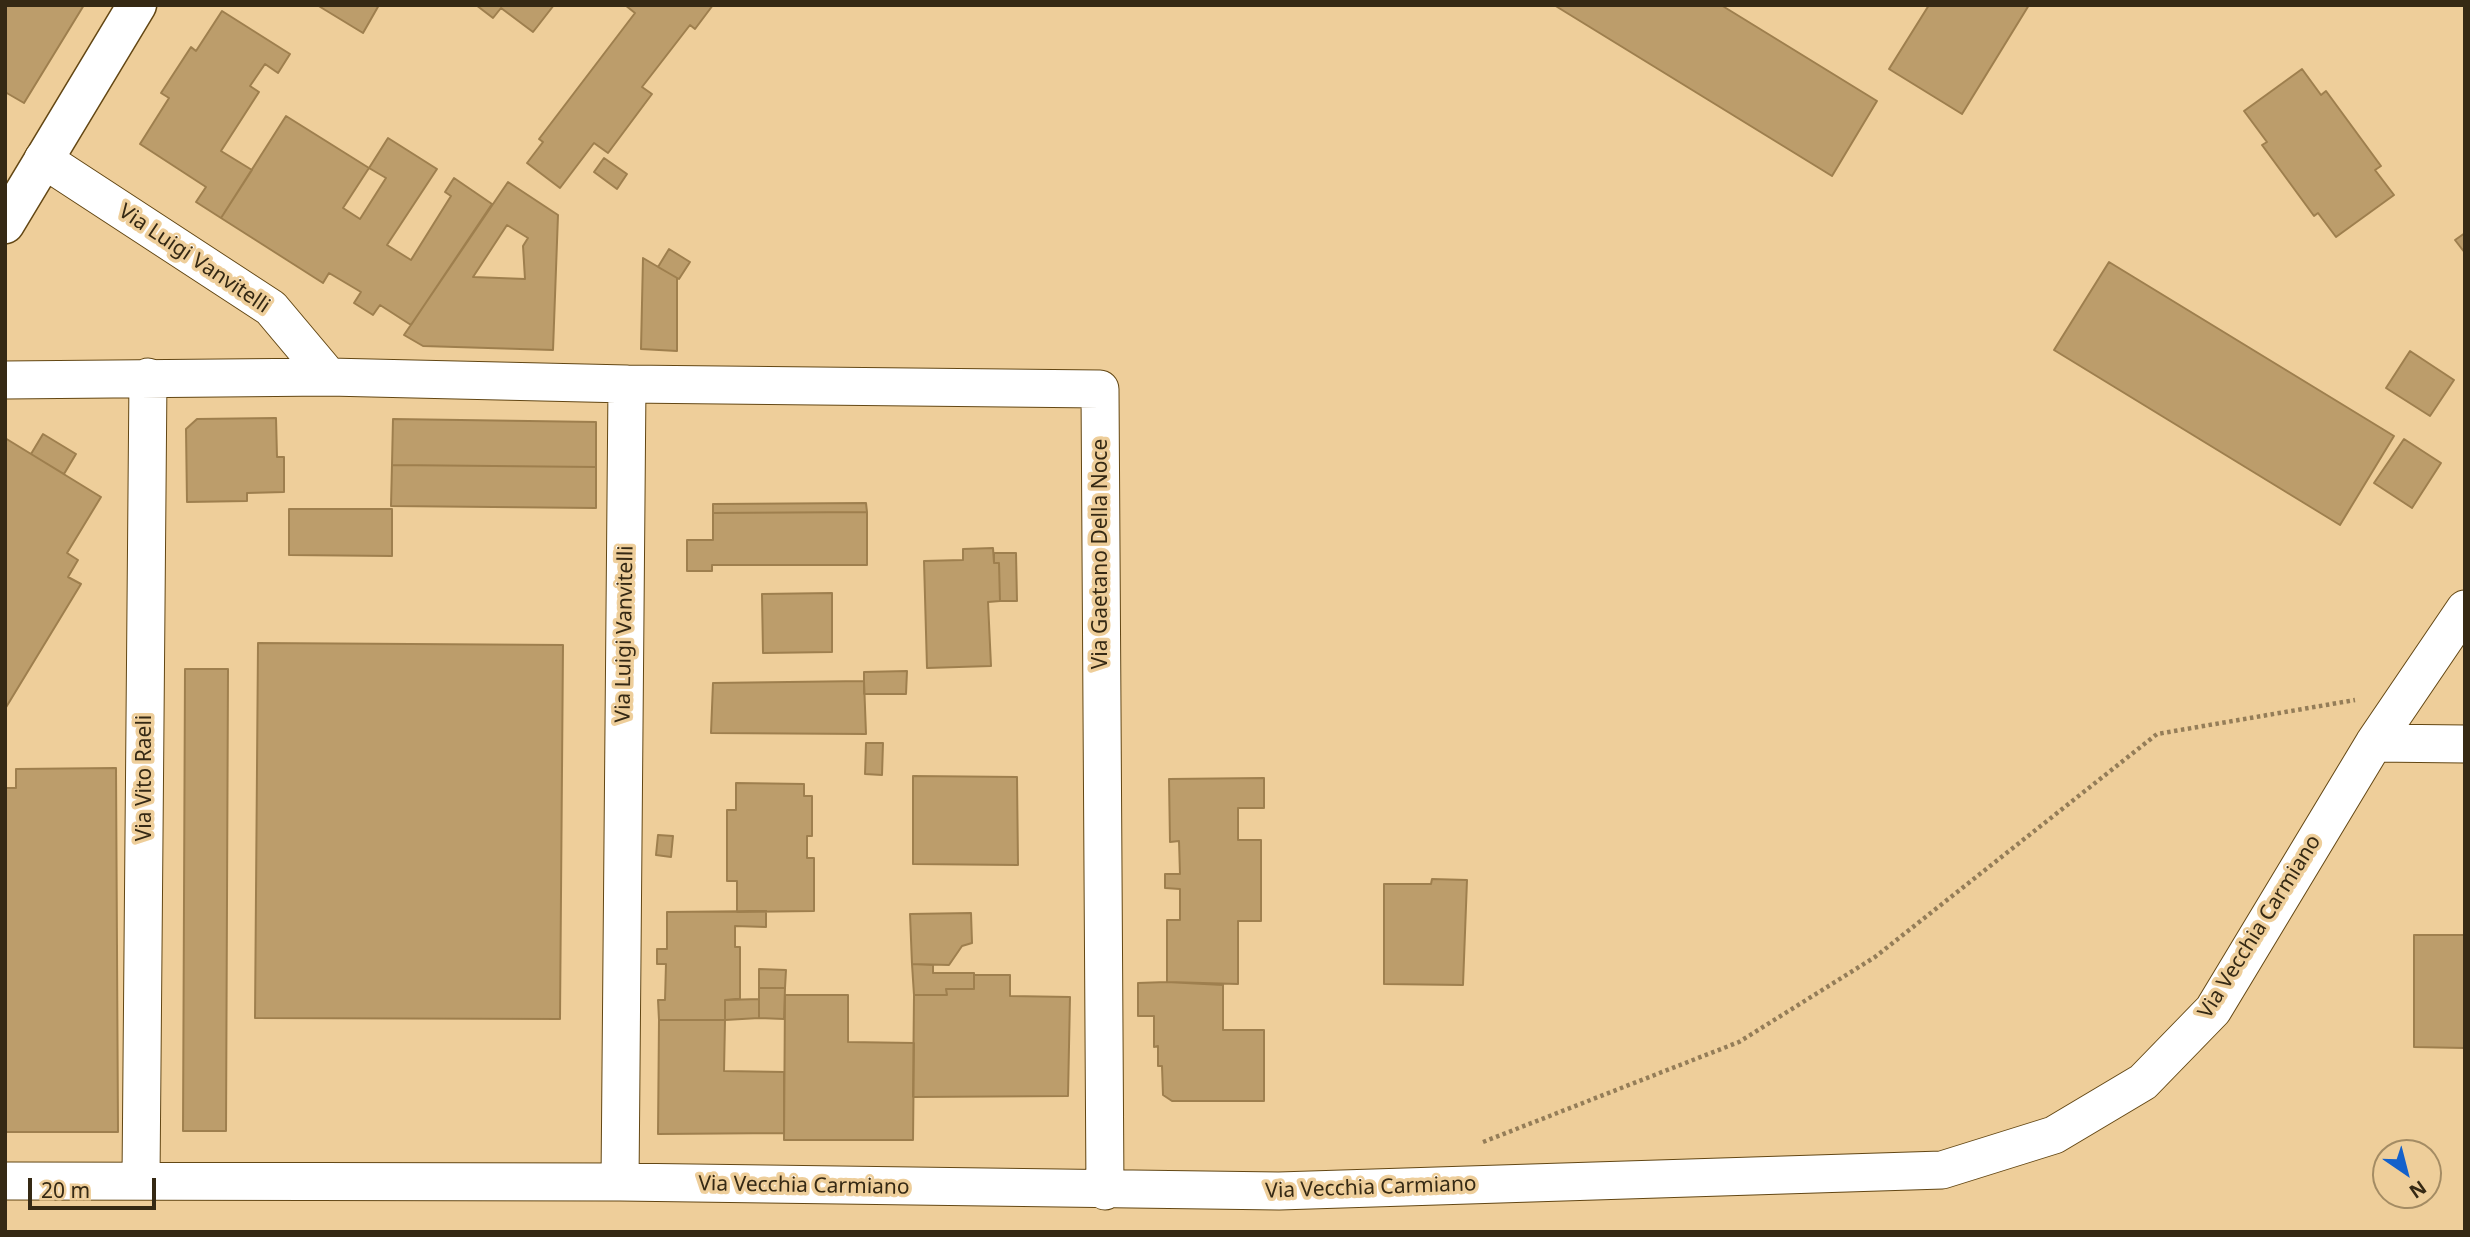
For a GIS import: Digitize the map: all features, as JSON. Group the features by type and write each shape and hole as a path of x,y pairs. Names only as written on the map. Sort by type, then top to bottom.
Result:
{"main road":[{"path":"5,224 138,5"}],"street":[{"name":"Via Luigi Vanvitelli","path":"43,159 271,308 329,377"},
{"name":"Via Vito Raeli","path":"141,1179 148,377"},
{"path":"5,380 329,377 627,384"},
{"name":"Via Luigi Vanvitelli","path":"620,1182 627,384"},
{"name":"Via Gaetano Della Noce","path":"627,384 1100,389 1105,1191"},
{"name":"Via Vecchia Carmiano","path":"5,1181 141,1179 620,1182 1105,1191 1279,1191 1941,1170 2054,1135 2143,1082 2213,1010 2374,743 2465,609"},
{"path":"2374,743 2465,744"}],"path":[{"path":"1482,1143 1739,1042 1875,957 2157,734 2407,692"}],"building":[{"path":"5,5 84,5 24,103 5,92"},
{"path":"317,5 379,5 363,33"},
{"path":"476,5 554,5 533,32 501,8 493,18"},
{"path":"625,5 713,5 695,29 690,25 642,87 652,94 608,153 594,143 560,188 527,163 543,142 539,139 635,13"},
{"path":"1554,5 1721,5 1877,101 1832,176"},
{"path":"1929,5 2029,5 1962,114 1889,69"},
{"path":"222,11 290,54 278,73 265,64 250,86 259,92 221,151 252,170 221,218 196,202 206,187 140,144 169,98 161,93 191,47 196,51"},
{"path":"2302,69 2321,95 2326,91 2381,166 2375,170 2394,195 2336,237 2318,213 2314,216 2262,145 2267,142 2244,111"},
{"path":"286,116 369,168 388,138 437,169 387,245 411,260 451,196 445,192 454,178 492,204 411,325 380,305 373,315 354,303 361,292 329,273 323,283 221,218","holes":["369,168 386,178 360,219 343,208"]},
{"path":"604,158 627,174 617,189 594,172"},
{"path":"508,182 558,215 553,350 423,346 404,335","holes":["507,225 528,238 523,246 525,279 473,277"]},
{"path":"2465,233 2465,253 2455,240"},
{"path":"669,249 690,262 679,279 658,267"},
{"path":"643,258 677,278 677,351 641,349"},
{"path":"2109,262 2394,436 2340,525 2054,350"},
{"path":"2410,351 2454,380 2430,416 2386,388"},
{"path":"276,418 277,457 284,457 284,492 247,493 247,501 187,502 186,429 197,419"},
{"path":"393,419 596,422 596,467 392,465"},
{"path":"43,434 76,454 64,474 31,454"},
{"path":"5,438 101,497 67,553 78,560 68,577 81,584 5,709"},
{"path":"2404,439 2441,463 2412,508 2374,483"},
{"path":"392,465 596,467 596,508 391,506"},
{"path":"866,503 867,512 713,513 713,504"},
{"path":"289,509 392,509 392,556 289,555"},
{"path":"867,512 867,565 712,565 712,571 687,571 687,540 713,540 713,513"},
{"path":"993,548 994,563 999,563 1000,601 988,602 991,666 927,668 924,561 963,560 963,549"},
{"path":"994,553 1016,553 1017,601 1000,601 999,563 994,563"},
{"path":"832,593 832,652 763,653 762,594"},
{"path":"258,643 563,645 560,1019 255,1018"},
{"path":"185,669 228,669 226,1131 183,1131"},
{"path":"907,671 906,694 864,694 864,672"},
{"path":"864,681 866,734 711,733 713,683"},
{"path":"866,743 883,743 882,775 865,774"},
{"path":"116,768 118,1132 5,1132 5,788 16,788 16,769"},
{"path":"913,776 1017,777 1018,865 913,864"},
{"path":"1264,778 1264,808 1238,808 1238,840 1261,840 1261,921 1238,921 1238,984 1167,982 1167,920 1180,920 1180,889 1165,888 1165,874 1180,874 1179,841 1170,842 1169,779"},
{"path":"736,783 804,784 804,796 812,796 812,836 807,836 807,858 814,858 814,911 737,912 737,881 727,881 727,810 736,810"},
{"path":"658,835 673,836 671,857 656,855"},
{"path":"1432,879 1467,880 1463,985 1384,984 1384,884 1431,884"},
{"path":"766,911 766,927 735,926 735,947 740,947 740,999 725,1000 725,1020 659,1020 658,1000 665,1000 666,964 657,964 657,949 667,949 667,912"},
{"path":"971,913 972,943 962,946 949,965 912,964 910,914"},
{"path":"2414,935 2465,935 2465,1048 2414,1047"},
{"path":"912,964 933,965 933,973 974,973 974,989 946,989 947,995 914,995"},
{"path":"759,969 786,970 785,988 759,988"},
{"path":"974,975 1010,975 1010,996 1070,997 1068,1096 913,1097 914,995 947,995 946,989 974,989"},
{"path":"1138,983 1223,985 1223,1030 1264,1030 1264,1101 1172,1101 1163,1095 1162,1066 1158,1066 1158,1046 1154,1047 1154,1016 1138,1016"},
{"path":"759,988 785,988 784,1019 759,1018"},
{"path":"785,995 848,995 848,1042 914,1043 913,1140 784,1140"},
{"path":"759,999 759,1018 725,1020 725,1000"},
{"path":"659,1020 725,1020 724,1071 784,1072 784,1133 658,1134"}]}
